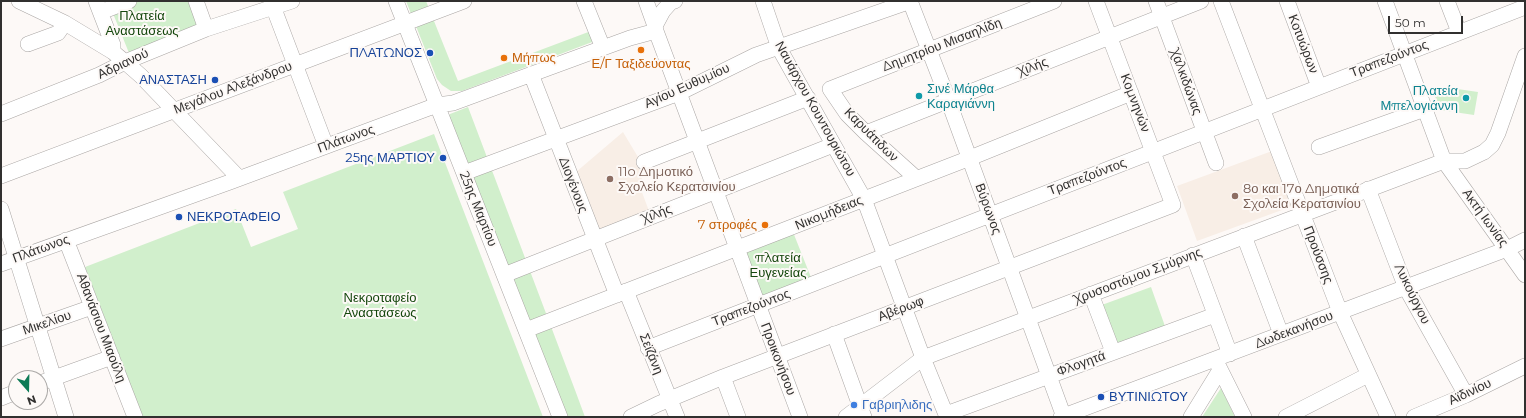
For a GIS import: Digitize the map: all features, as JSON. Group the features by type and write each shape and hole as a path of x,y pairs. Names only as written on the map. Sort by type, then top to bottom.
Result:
{"street":[{"path":"19,1 66,24 113,52 174,110 239,178"},
{"path":"113,52 113,45 99,7 129,1"},
{"path":"196,1 206,29"},
{"name":"Αδριανού","path":"1,114 99,76 125,62 206,29 265,9 272,4 292,1"},
{"name":"25ης Μαρτίου","path":"396,1 560,417"},
{"name":"Μεγάλου Αλεξάνδρου","path":"1,176 464,1"},
{"path":"584,1 603,48"},
{"name":"Προικονήσου","path":"646,1 800,417"},
{"name":"Ναυάρχου Κουντουριώτου","path":"763,1 779,48 864,199 922,358 946,415"},
{"name":"Αγίου Ευθυμίου","path":"464,173 679,93 756,55 910,1"},
{"name":"Βύρωνος","path":"910,1 1029,318 1063,417"},
{"name":"Δημητρίου Μισαηλίδη","path":"830,89 1054,1"},
{"name":"Κομνηνών","path":"1096,1 1173,205"},
{"name":"Χαλκιδώνας","path":"1156,1 1216,163"},
{"name":"Χιλής","path":"866,133 1201,1"},
{"name":"Προύσσης","path":"1221,1 1340,312 1388,417"},
{"name":"Κοτυώρων","path":"1287,1 1319,86"},
{"name":"Ακτή Ιωνίας","path":"1385,1 1444,161 1525,275"},
{"path":"1447,1 1459,32"},
{"path":"656,28 663,11 672,2"},
{"path":"272,4 326,146"},
{"name":"Τραπεζούντος","path":"648,348 1525,6"},
{"path":"28,44 58,33 66,24"},
{"name":"Πλάτωνος","path":"1,264 437,105 453,103 656,28"},
{"path":"1444,161 1465,161 1484,152 1492,145 1522,73 1525,56"},
{"name":"Διογένους","path":"531,74 595,239 622,293"},
{"name":"Καρυάτιδων","path":"830,89 848,114 866,133 916,178"},
{"name":"Νικομήδειας","path":"526,330 970,158 1131,93"},
{"path":"644,162 808,98"},
{"path":"1319,147 1425,109"},
{"name":"Χιλής","path":"504,275 834,145"},
{"name":"Χρυσοστόμου Σμύρνης","path":"846,417 862,412 922,358 1444,161"},
{"name":"Λυκούργου","path":"1368,189 1406,288 1466,394"},
{"name":"Αβέρωφ","path":"631,417 670,399 834,334 1173,205"},
{"path":"1,209 37,326 45,370"},
{"path":"1244,236 1281,334"},
{"name":"Αθανάσιου Μιαούλη","path":"66,240 112,357 129,415"},
{"name":"Δωδεκανήσου","path":"1063,417 1218,364 1230,354 1508,250 1525,240"},
{"path":"1193,256 1230,354"},
{"name":"Σεϊζάνη","path":"622,293 648,348 677,417"},
{"path":"1091,294 1113,352"},
{"name":"Μικελίου","path":"1,339 92,307"},
{"name":"Φλογητά","path":"946,415 1216,315"},
{"path":"834,334 862,412"},
{"path":"48,381 112,357"},
{"path":"1191,417 1218,364"},
{"path":"1218,364 1244,417"},
{"name":"Αϊδινίου","path":"1414,417 1525,366"},
{"path":"1286,417 1368,374"},
{"path":"723,378 738,417"},
{"path":"48,383 66,417"}],"shaded area":[{"name":"11o Δημοτικό Σχολείο Κερατσινίου","path":"623,132 644,167 640,187 649,211 599,231 576,172"},
{"name":"8ο και 17ο Δημοτικά Σχολεία Κερατσινίου","path":"1272,151 1293,206 1197,241 1177,186"}],"green space":[{"name":"Πλατεία Αναστάσεως","path":"139,1 192,1 202,25 129,53 112,11"},
{"path":"406,1 426,1 458,81 591,31 595,41 462,91 451,91 442,85 437,79"},
{"path":"1437,86 1478,92 1474,115 1434,109"},
{"path":"468,107 585,417 568,417 448,118 450,114"},
{"name":"Νεκροταφείο Αναστάσεως","path":"434,134 543,417 143,417 85,267 236,209 251,247 298,229 283,192"},
{"name":"πλατεία Ευγενείας","path":"793,232 812,280 764,300 745,251"},
{"path":"1151,287 1166,329 1114,348 1099,306"},
{"path":"1221,388 1235,417 1202,417"}],"place":[{"name":"Ε/Γ Ταξιδεύοντας","path":"641,50"},
{"name":"ΠΛΑΤΩΝΟΣ","path":"430,53"},
{"name":"Μήπως","path":"504,58"},
{"name":"ΑΝΑΣΤΑΣΗ","path":"215,80"},
{"name":"Σινέ Μάρθα Καραγιάννη","path":"919,96"},
{"name":"Πλατεία Μπελογιάννη","path":"1466,98"},
{"name":"25ης ΜΑΡΤΙΟΥ","path":"443,158"},
{"name":"11o Δημοτικό Σχολείο Κερατσινίου","path":"610,179"},
{"name":"8ο και 17ο Δημοτικά Σχολεία Κερατσινίου","path":"1235,196"},
{"name":"ΝΕΚΡΟΤΑΦΕΙΟ","path":"179,217"},
{"name":"7 στροφές","path":"765,225"},
{"name":"ΒΥΤΙΝΙΩΤΟΥ","path":"1101,397"},
{"name":"Γαβριηλιδης","path":"854,405"}]}
